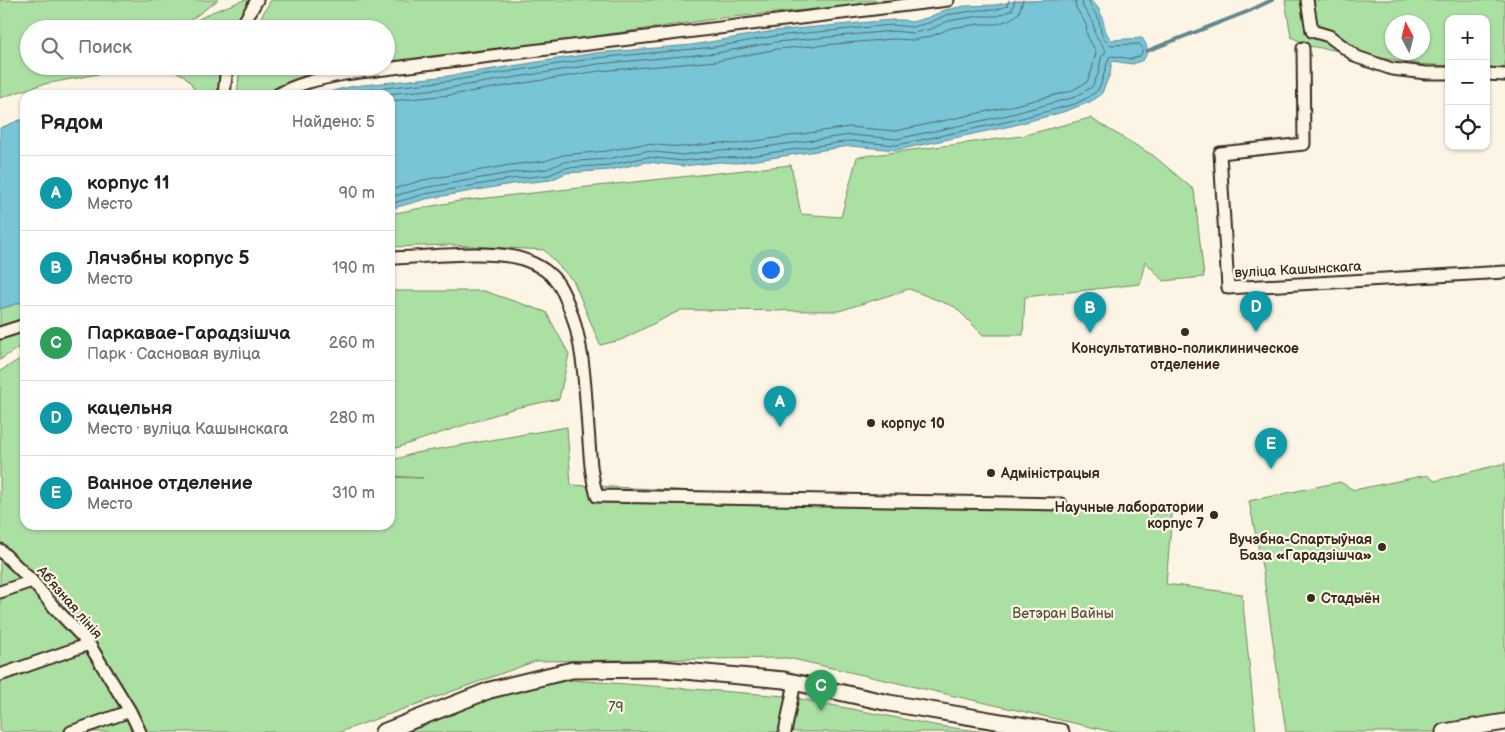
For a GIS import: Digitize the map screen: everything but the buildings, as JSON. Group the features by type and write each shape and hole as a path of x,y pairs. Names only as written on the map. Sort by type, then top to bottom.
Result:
{"street":[{"path":"245,20 257,0"},
{"path":"395,68 948,0"},
{"path":"1307,0 1312,31 1329,36 1357,57 1392,69 1445,73"},
{"name":"вуліца Кашынскага","path":"1303,48 1304,144 1220,153 1228,288 1505,272"},
{"path":"1490,74 1505,75"},
{"path":"225,90 226,75"},
{"path":"286,90 312,80 339,75"},
{"path":"395,258 485,255 515,258 539,266 557,281 573,317 579,341 585,390 591,477 597,496 1062,504"},
{"path":"0,333 20,327"},
{"name":"Абʼязная лінія","path":"0,550 32,580 54,607 89,644 130,711 140,732"},
{"path":"0,592 32,580"},
{"path":"0,675 89,644"},
{"path":"383,732 490,690 572,670 662,669 784,680 889,703 1061,732"},
{"path":"785,732 795,682"},
{"path":"72,732 130,711"},
{"path":"1444,732 1505,722"}],"green space":[{"path":"0,0 218,0 190,20 20,20 20,75 92,75 40,85 0,98"},
{"path":"244,0 249,0 238,20 197,20 212,12"},
{"path":"271,0 909,0 722,18 395,65 395,20 259,20"},
{"path":"1285,0 1505,0 1505,68 1490,67 1490,15 1445,15 1445,66 1393,60 1430,60 1430,15 1385,15 1385,59 1309,46 1291,37"},
{"path":"183,75 220,75 219,90 194,90"},
{"path":"239,75 354,75 300,90 238,90"},
{"path":"1090,118 1154,156 1194,190 1204,277 1163,281 1145,261 1140,284 1025,297 1023,335 983,335 955,307 909,289 839,311 681,310 621,340 600,345 574,282 544,250 450,245 395,247 395,213 459,201 791,165 801,214 841,217 857,157 1021,136"},
{"path":"395,291 484,291 546,312 569,354 559,399 515,408 395,448"},
{"path":"20,303 20,346 0,360 0,309"},
{"name":"Ветэран Вайны","path":"20,359 20,530 395,530 395,477 423,478 395,476 395,459 415,453 567,427 571,485 1172,514 1166,584 1242,594 1256,732 1113,732 788,658 536,661 340,732 0,732 0,371"},
{"name":"Вучэбна-Спартыўная База «Гарадзішча»","path":"1505,463 1505,718 1451,732 1286,732 1263,572 1249,501 1340,482 1354,490 1427,475 1435,481"},
{"name":"79","path":"572,680 785,696 939,726 986,732 402,732 514,690 541,683"}],"water":[{"path":"1088,0 1098,7 1105,29 1111,40 1142,38 1146,43 1146,55 1143,60 1133,64 1112,61 1110,74 1101,95 1090,102 1063,112 1011,126 897,150 850,146 737,163 720,162 683,166 647,162 610,170 566,173 551,180 512,184 426,199 395,208 395,90 336,90 354,86 448,76 596,53 692,45 774,31 891,20 911,22 927,18 945,10 965,6 995,5 1016,1"},
{"path":"20,120 20,303 0,309 0,128"}],"waterway":[{"path":"1147,51 1272,0"}],"place":[{"name":"Консультативно-поликлиническое отделение","path":"1185,332"},
{"name":"кацельня","path":"1256,332"},
{"name":"Лячэбны корпус 5","path":"1090,333"},
{"name":"корпус 10","path":"871,423"},
{"name":"корпус 11","path":"780,427"},
{"name":"Ванное отделение","path":"1271,469"},
{"name":"Адміністрацыя","path":"991,473"},
{"name":"Научные лаборатории корпус 7","path":"1214,515"},
{"name":"Вучэбна-Спартыўная База «Гарадзішча»","path":"1382,547"},
{"name":"Стадыён","path":"1311,598"},
{"name":"Паркавае-Гарадзішча","path":"821,711"}]}
